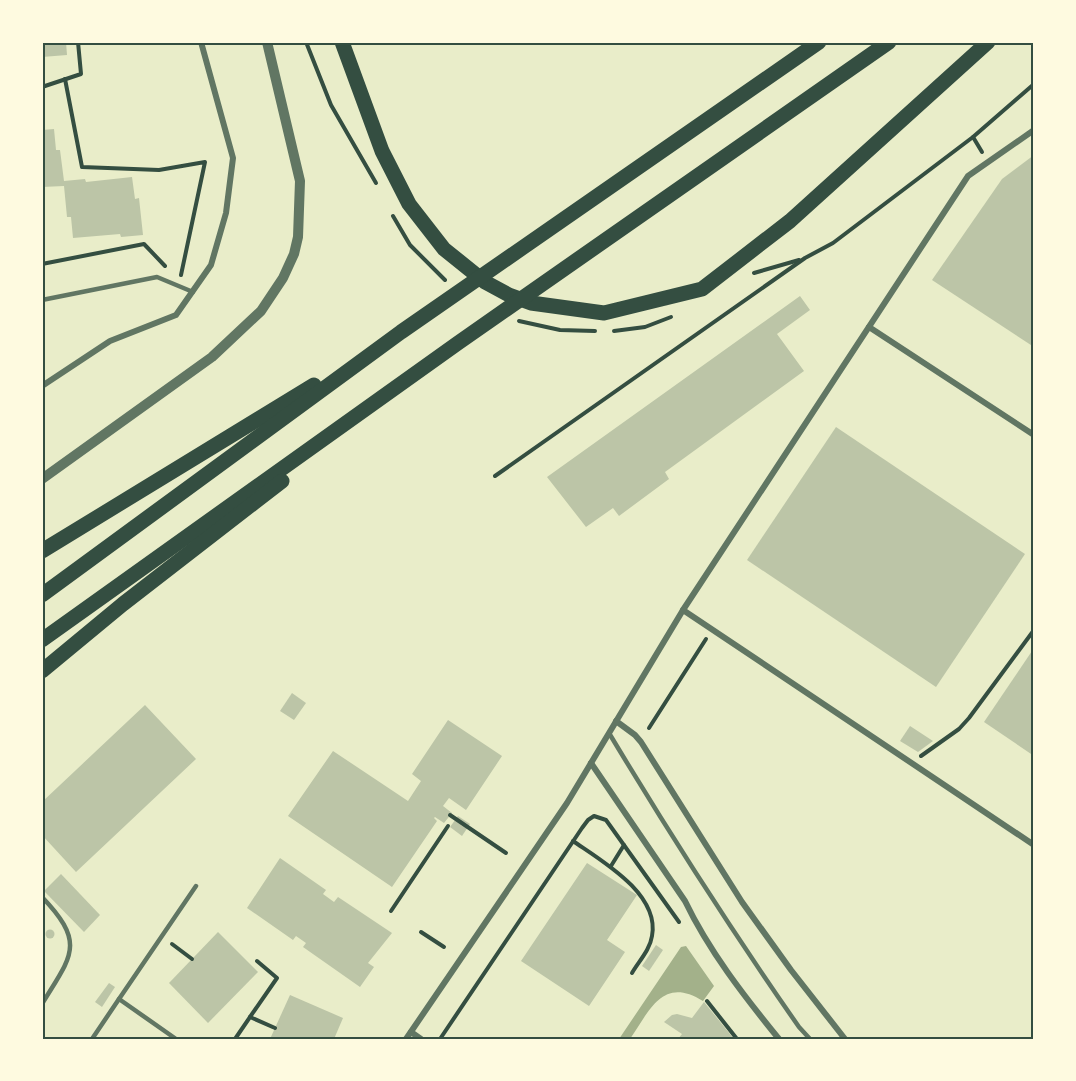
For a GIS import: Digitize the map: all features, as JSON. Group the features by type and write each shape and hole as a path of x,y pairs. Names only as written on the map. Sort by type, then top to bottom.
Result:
{"highway":[{"path":"342,42 382,151 409,204 444,249 485,282 509,295 531,303 604,313 702,289 790,222 988,42"},
{"path":"42,595 401,332 819,42"},
{"path":"42,640 458,344 889,42"},
{"path":"42,551 401,332"},
{"path":"42,671 123,604 458,344"}],"street":[{"path":"42,386 110,341 176,315 211,265 226,213 233,158 201,42"},
{"path":"42,479 212,357 261,311 283,278 294,254 298,237 300,181 267,42"},
{"path":"406,1039 567,802 683,610 968,176 1034,130"},
{"path":"869,327 1034,435"},
{"path":"683,610 1034,845"},
{"path":"616,721 641,742 742,902 845,1039"},
{"path":"591,764 685,901 695,923 738,987 779,1039"},
{"path":"411,1032 421,1039"}],"lane":[{"path":"42,300 158,277 193,292"},
{"path":"609,733 736,938 810,1039"},
{"path":"92,1039 196,886"},
{"path":"42,897 64,924 71,942 70,958 42,1004"},
{"path":"119,999 176,1039"}],"path":[{"path":"42,87 81,74 78,42"},
{"path":"306,42 332,105 379,189"},
{"path":"65,79 82,167 159,170 205,162 179,282"},
{"path":"495,476 612,396 805,258 833,243 973,137 1034,84"},
{"path":"389,208 410,245"},
{"path":"42,264 144,244 172,274"},
{"path":"648,727 712,630"},
{"path":"911,763 964,724 1034,630"},
{"path":"450,815 506,853"},
{"path":"440,1039 588,820"},
{"path":"391,911 448,826"},
{"path":"573,841 611,866 639,891 651,918 653,934 649,946 632,972"},
{"path":"611,866 624,846"},
{"path":"421,932 444,947"},
{"path":"161,937 192,959"},
{"path":"235,1039 277,978 257,961"},
{"path":"707,1001 737,1039"},
{"path":"250,1017 275,1028"}],"shaded area":[{"path":"686,946 714,986 703,1001 689,994 677,992 667,994 651,1008 630,1039 619,1039 681,947"}],"building":[{"path":"42,42 66,42 67,55 42,57"},
{"path":"54,129 56,150 60,150 64,181 85,179 86,182 132,177 135,199 139,198 143,235 121,237 120,234 73,238 71,217 67,217 64,186 42,187 42,130"},
{"path":"1034,155 1034,347 932,280 1002,179"},
{"path":"800,296 810,310 777,334 804,371 665,472 669,479 619,516 613,508 586,527 547,477"},
{"path":"836,427 1025,554 936,687 747,560"},
{"path":"1034,648 1034,756 984,722"},
{"path":"292,693 306,703 294,720 280,711"},
{"path":"145,705 196,759 76,872 42,835 42,802"},
{"path":"448,720 502,756 466,810 449,798 443,806 452,813 444,823 434,818 437,821 392,887 288,816 333,751 408,801 421,781 412,774"},
{"path":"910,726 933,741 918,752 900,741"},
{"path":"458,816 470,824 462,836 450,827"},
{"path":"280,858 326,890 323,894 334,902 338,897 392,933 368,963 374,967 360,987 303,947 306,943 296,936 293,940 247,908"},
{"path":"587,863 637,895 607,940 625,952 589,1006 521,961"},
{"path":"61,874 100,915 84,932 44,891"},
{"path":"50,930 54,934 50,938 46,934"},
{"path":"218,932 258,972 208,1023 169,983"},
{"path":"656,945 663,950 649,971 642,966"},
{"path":"109,983 115,987 102,1007 95,1002"},
{"path":"290,995 343,1018 334,1039 270,1039"},
{"path":"704,1002 734,1039 678,1039 682,1034 664,1022 677,1014 692,1018"}]}
